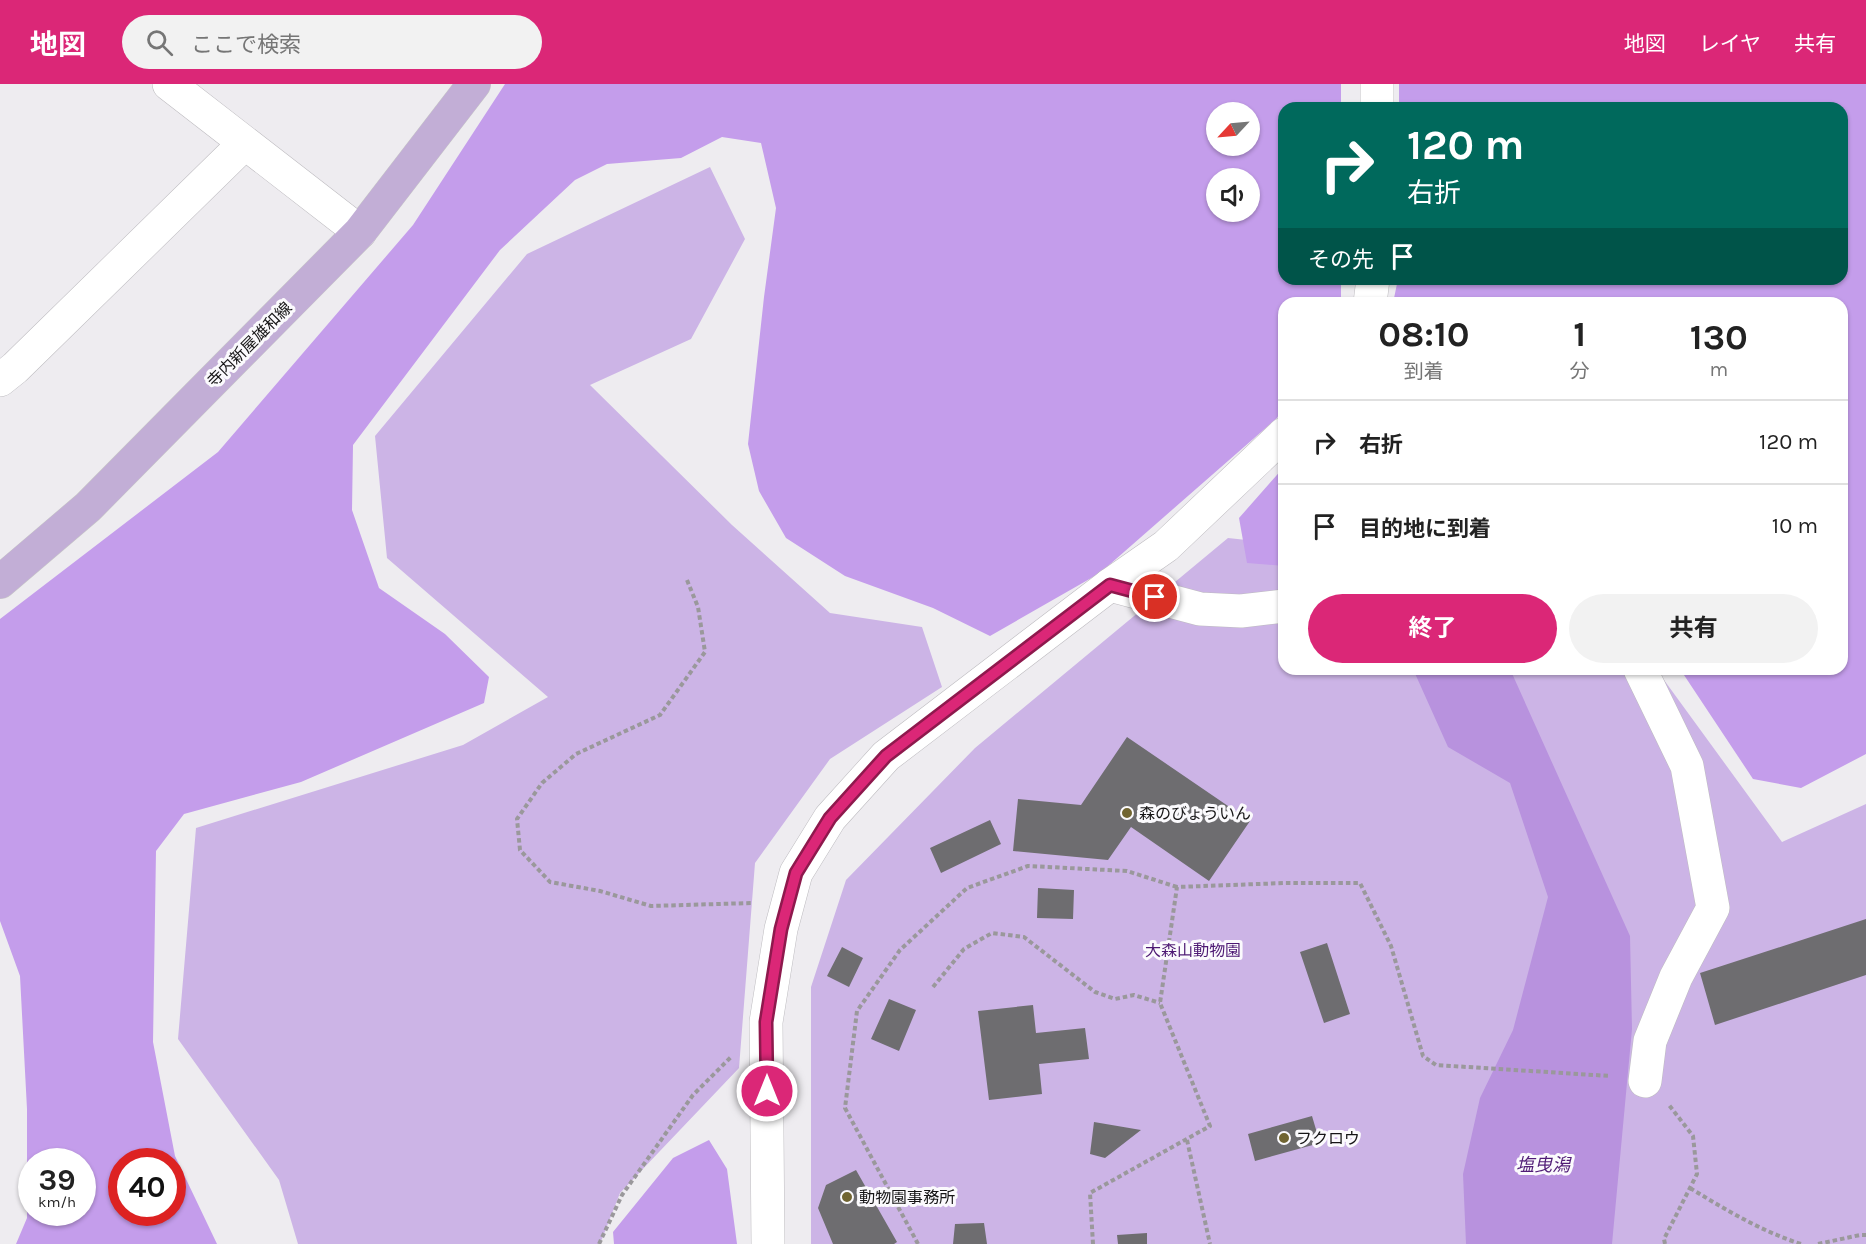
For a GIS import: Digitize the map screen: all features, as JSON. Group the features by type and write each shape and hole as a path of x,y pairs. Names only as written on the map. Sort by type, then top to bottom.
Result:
{"main road":[{"name":"寺内新屋雄和線","path":"0,582 88,507 360,232 474,84"}],"street":[{"path":"169,84 360,232"},
{"path":"1377,84 1377,102"},
{"path":"0,380 15,368 245,143"},
{"path":"768,1244 766,1022 781,929 796,873 830,818 886,756 1110,585 1166,546 1278,440"},
{"path":"1110,585 1200,609 1241,610 1278,607"},
{"path":"1640,1079 1650,1041 1676,977 1713,909 1688,766 1643,675"}],"path":[{"path":"687,580 698,607 705,652 660,715 576,754 542,783 516,819 520,849 550,882 600,891 651,906 789,901"},
{"path":"918,1244 845,1108 857,1011 900,950 967,888 1028,866 1127,871 1177,887 1360,883 1391,946 1423,1056 1436,1065 1640,1079 1653,1085 1693,1136 1697,1174 1664,1239 1665,1244"},
{"path":"1093,1244 1090,1193 1210,1126 1160,1003 1177,887"},
{"path":"933,987 964,949 992,933 1024,937 1095,992 1114,999 1134,995 1160,1003"},
{"path":"599,1244 622,1195 693,1095 766,1022"},
{"path":"1187,1140 1210,1244"},
{"path":"1690,1188 1748,1222 1777,1236 1801,1244"},
{"path":"1818,1244 1866,1235"}],"green space":[{"path":"710,167 745,239 691,339 590,385 732,525 830,613 922,627 942,687 830,759 755,863 739,1068 620,1193 600,1244 298,1244 279,1180 178,1039 196,828 463,745 548,697 387,558 375,436 527,254"},
{"name":"大森山動物園","path":"1228,538 1278,543 1278,675 1660,675 1782,842 1866,804 1866,1244 811,1244 811,987 846,880 975,748"}],"shaded area":[{"path":"505,84 1341,84 1341,102 1278,102 1278,285 1341,285 1341,297 1278,297 1277,418 1100,573 990,636 933,608 845,576 786,538 759,491 748,444 776,208 761,143 722,137 681,158 607,164 575,180 500,250 353,445 352,510 379,588 445,634 489,677 484,703 301,782 184,814 156,851 153,1042 173,1148 108,1148 108,1226 186,1226 186,1179 217,1244 16,1244 24,1226 96,1226 96,1148 27,1148 20,976 0,921 0,619 218,452 413,225"},
{"path":"1399,84 1866,84 1866,754 1801,788 1753,779 1684,675 1848,675 1848,297 1394,297 1397,285 1848,285 1848,102 1399,102"},
{"path":"1278,474 1278,566 1247,563 1239,518"},
{"path":"709,1140 727,1169 737,1244 614,1244 613,1232 673,1158"}],"water":[{"name":"塩曳潟","path":"1416,675 1513,675 1630,936 1632,1029 1612,1244 1466,1244 1463,1174 1480,1098 1513,1030 1548,897 1510,783 1448,747"}],"building":[{"name":"森のびょういん","path":"1127,737 1250,821 1209,881 1131,827 1108,860 1013,851 1018,799 1081,805"},
{"path":"990,820 1001,844 941,873 930,848"},
{"path":"1038,888 1074,890 1073,919 1037,918"},
{"path":"1866,919 1866,975 1715,1025 1700,973"},
{"path":"1327,943 1350,1014 1324,1023 1300,952"},
{"path":"842,947 863,958 849,987 827,976"},
{"path":"889,999 916,1010 899,1051 871,1039"},
{"path":"1033,1005 1036,1033 1085,1028 1089,1059 1039,1064 1042,1094 989,1100 978,1011"},
{"name":"フクロウ","path":"1312,1116 1320,1143 1255,1161 1248,1134"},
{"path":"1094,1122 1141,1130 1105,1158 1090,1154"},
{"name":"動物園事務所","path":"856,1170 897,1242 894,1244 833,1244 818,1208 826,1185"},
{"path":"984,1223 987,1244 953,1244 955,1224"},
{"path":"1147,1233 1147,1244 1118,1244 1117,1235"}],"place":[{"name":"森のびょういん","path":"1127,813"},
{"name":"フクロウ","path":"1284,1138"},
{"name":"動物園事務所","path":"847,1197"}],"route":[{"path":"767,1091 766,1022 781,929 796,873 830,818 886,756 1110,585 1155,597"}]}
